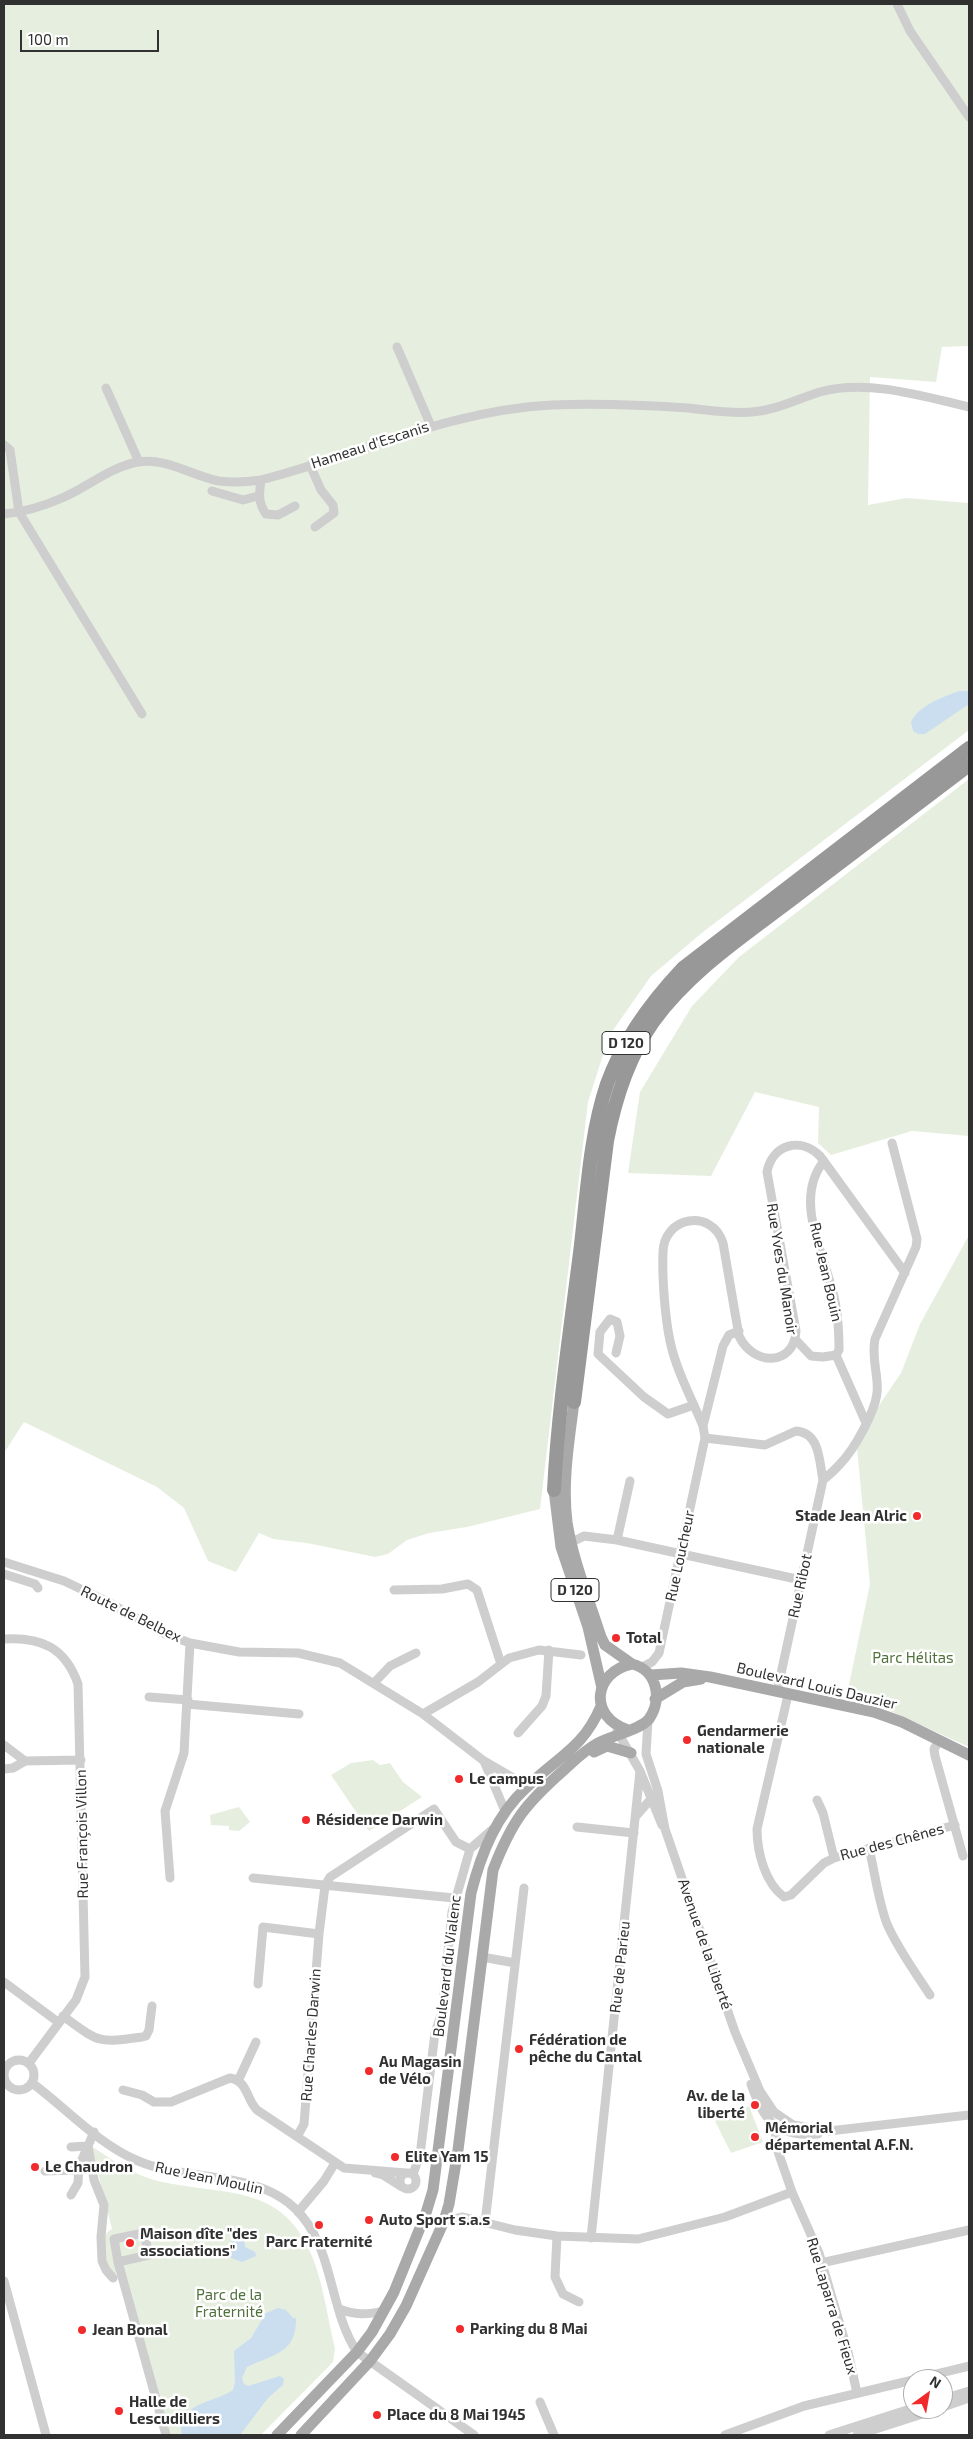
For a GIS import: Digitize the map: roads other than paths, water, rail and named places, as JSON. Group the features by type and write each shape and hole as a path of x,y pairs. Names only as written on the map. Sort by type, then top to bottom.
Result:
{"highway":[{"name":"D 120","path":"554,1490 562,1401 594,1139 608,1084 627,1041 659,994 683,968 969,748"},
{"name":"D 120","path":"574,1402 607,1141 612,1115 629,1065 653,1023 681,989 724,950 969,765"}],"main road":[{"name":"D 120","path":"574,1402 565,1479 567,1522 572,1542 605,1645 642,1669"},
{"name":"D 120","path":"554,1490 561,1547 588,1628 602,1688"},
{"path":"300,2435 370,2361 390,2334 406,2306 444,2221 449,2204 493,1870 506,1836 525,1806 591,1747 620,1729 648,1721 652,1714 656,1688 642,1669 624,1666 611,1674 602,1688 600,1706 620,1729"},
{"name":"Boulevard Louis Dauzier","path":"642,1669 710,1677 889,1716 969,1755"},
{"name":"Boulevard Louis Dauzier","path":"655,1699 683,1682 710,1677"},
{"name":"Boulevard du Vialenc","path":"277,2435 357,2352 384,2311 411,2252 433,2190 452,2013 471,1893 479,1864 505,1811 527,1786 557,1763 587,1733 600,1706"},
{"path":"574,1761 606,1746 631,1752"}],"street":[{"path":"897,4 910,31 969,117"},
{"path":"397,347 431,426"},
{"name":"Hameau d'Escanis","path":"4,514 19,512 63,498 115,469 139,462 162,464 218,481 240,483 261,480 431,426 492,411 552,405 652,406 750,413 775,409 821,392 852,387 911,393 969,406"},
{"path":"106,388 139,462"},
{"path":"7,448 19,512 142,714"},
{"path":"310,465 321,490 333,505 334,513 315,527"},
{"path":"261,480 258,496 266,514 278,515 295,506"},
{"path":"212,492 243,500 258,496"},
{"path":"823,1480 841,1464 866,1422 877,1392 873,1352 875,1339 914,1254 917,1239 892,1143"},
{"name":"Rue Yves du Manoir","path":"705,1438 703,1426 673,1353 668,1329 663,1252 667,1235 679,1223 695,1219 703,1221 712,1225 721,1236 743,1345 748,1352 763,1359 778,1357 784,1353 795,1339 796,1332 767,1172 776,1153 787,1146 807,1147 814,1150 905,1272"},
{"name":"Rue Jean Bouin","path":"824,1161 814,1175 812,1206 816,1238 837,1313 839,1350 836,1355"},
{"path":"616,1354 620,1336 617,1322 610,1320 600,1332 598,1354 644,1397 668,1414 694,1404"},
{"path":"703,1426 722,1346 729,1335 739,1331"},
{"path":"795,1339 811,1356 823,1358 836,1355 866,1422"},
{"path":"705,1438 766,1445 775,1442 788,1432 801,1431 813,1439 817,1445 823,1480"},
{"name":"Rue Loucheur","path":"642,1669 652,1662 659,1653 705,1438"},
{"name":"Rue Ribot","path":"784,1897 776,1891 757,1844 760,1812 783,1693 801,1580 823,1480"},
{"path":"617,1540 630,1481"},
{"path":"572,1542 584,1536 617,1540 801,1580"},
{"name":"Route de Belbex","path":"4,1562 64,1581 106,1601 163,1633 190,1643 239,1652 298,1653 340,1663 423,1714 484,1761 527,1786"},
{"path":"15,1577 18,1566"},
{"path":"4,1574 35,1584 38,1588"},
{"path":"394,1590 442,1589 468,1584 473,1586 477,1590 501,1664"},
{"name":"Rue François Villon","path":"4,1639 22,1638 44,1644 56,1650 74,1672 78,1684 86,1970 82,1988 29,2064"},
{"path":"170,1878 165,1811 184,1752 190,1643"},
{"path":"518,1733 542,1706 546,1696 549,1650"},
{"path":"423,1714 478,1682 509,1658 525,1652 549,1650 581,1655"},
{"path":"374,1683 390,1666 416,1653"},
{"path":"149,1697 299,1714"},
{"name":"Avenue de la Liberté","path":"648,1721 646,1754 660,1823 665,1829 746,2059 767,2103 781,2125"},
{"name":"Avenue de la Liberté","path":"620,1729 654,1795"},
{"path":"939,1741 934,1749 935,1756 963,1856"},
{"path":"4,1745 25,1761"},
{"path":"4,1769 13,1768 25,1761 80,1760"},
{"name":"Route de Belbex","path":"484,1761 505,1811"},
{"name":"Rue de Parieu","path":"591,2238 640,1770"},
{"path":"636,1816 654,1795"},
{"path":"817,1800 823,1813 834,1858"},
{"path":"325,1886 330,1876 434,1809 456,1842 470,1848"},
{"name":"Rue des Chênes","path":"784,1897 791,1895 824,1863 834,1858 955,1824"},
{"path":"577,1827 634,1833"},
{"path":"402,2187 400,2178 409,2173 420,2155 435,2033 442,2012 454,1898 470,1848 495,1828"},
{"path":"869,1848 883,1912 888,1925 899,1948 930,1995"},
{"path":"253,1878 454,1898"},
{"name":"Rue Charles Darwin","path":"298,2135 304,2124 319,1934 325,1886"},
{"path":"485,2223 524,1888"},
{"path":"258,1984 263,1927 319,1934"},
{"path":"482,1957 515,1963"},
{"path":"445,1974 448,1986 445,2007 452,2013"},
{"path":"4,1982 61,2019 98,2040 108,2041 146,2036 150,2030 152,2006"},
{"path":"238,2081 256,2042"},
{"name":"Avenue de la Liberté","path":"746,2059 747,2072 792,2192"},
{"path":"15,2060 29,2064 34,2071 32,2083 28,2087 19,2090 7,2090 4,2074 6,2064 15,2060"},
{"path":"122,2090 154,2102 171,2102 230,2078 244,2086 252,2105 257,2110 298,2135 344,2168 358,2169 409,2173 416,2179 414,2186 410,2189 402,2187 383,2175 358,2169"},
{"name":"Rue Jean Moulin","path":"32,2083 94,2132 133,2158 154,2168 253,2185 272,2192 288,2201 312,2230 321,2249 347,2336 357,2352 474,2435"},
{"name":"Avenue de la Liberté","path":"758,2102 764,2114 781,2125"},
{"path":"775,2143 781,2125 829,2130 969,2115"},
{"path":"71,2195 78,2183 79,2170 94,2132"},
{"path":"71,2147 88,2146"},
{"path":"88,2146 97,2188 104,2205 101,2237 102,2261 106,2270 113,2278"},
{"path":"298,2212 324,2181 336,2163"},
{"path":"45,2171 79,2170"},
{"path":"79,2170 86,2182 97,2188"},
{"path":"444,2221 463,2217 485,2223 557,2236 624,2239 654,2236 725,2217 792,2192"},
{"name":"Rue Laparra de Fieux","path":"792,2192 821,2263 848,2352 857,2393"},
{"path":"449,2204 463,2217"},
{"path":"821,2263 969,2230"},
{"path":"557,2236 555,2277 563,2294 579,2302"},
{"path":"118,2262 166,2435"},
{"path":"4,2281 46,2435"},
{"path":"339,2309 355,2314 370,2315 384,2311"},
{"path":"953,2370 969,2366"},
{"path":"726,2435 804,2406 903,2382"},
{"path":"953,2396 969,2391"},
{"path":"953,2404 969,2398"},
{"path":"540,2402 554,2435"},
{"path":"828,2435 903,2411"},
{"path":"857,2435 907,2419"}],"water":[{"path":"959,691 969,691 969,704 925,734 918,734 913,731 911,722 925,706"},
{"path":"237,2238 244,2238 245,2247 255,2252 256,2256 242,2262 231,2258 227,2252 228,2244"},
{"path":"278,2308 286,2310 293,2318 296,2318 293,2339 282,2351 247,2367 242,2378 244,2384 248,2386 280,2376 284,2379 283,2385 268,2398 240,2435 182,2435 182,2424 190,2410 233,2390 235,2381 234,2351 251,2338 266,2313"}],"place":[{"name":"Stade Jean Alric","path":"917,1516"},
{"name":"Total","path":"616,1638"},
{"name":"Gendarmerie nationale","path":"687,1740"},
{"name":"Le campus","path":"459,1779"},
{"name":"Résidence Darwin","path":"306,1820"},
{"name":"Fédération de pêche du Cantal","path":"519,2049"},
{"name":"Au Magasin de Vélo","path":"369,2071"},
{"name":"Av. de la liberté","path":"755,2105"},
{"name":"Mémorial départemental A.F.N.","path":"755,2137"},
{"name":"Elite Yam 15","path":"395,2157"},
{"name":"Le Chaudron","path":"35,2167"},
{"name":"Auto Sport s.a.s","path":"369,2220"},
{"name":"Parc Fraternité","path":"319,2225"},
{"name":"Maison dîte \"des associations\"","path":"130,2243"},
{"name":"Parking du 8 Mai","path":"460,2329"},
{"name":"Jean Bonal","path":"82,2330"},
{"name":"Halle de Lescudilliers","path":"119,2411"},
{"name":"Place du 8 Mai 1945","path":"377,2415"}],"park label":[{"name":"Parc Hélitas","path":"913,1658"},
{"name":"Parc de la Fraternité","path":"229,2304"}]}
